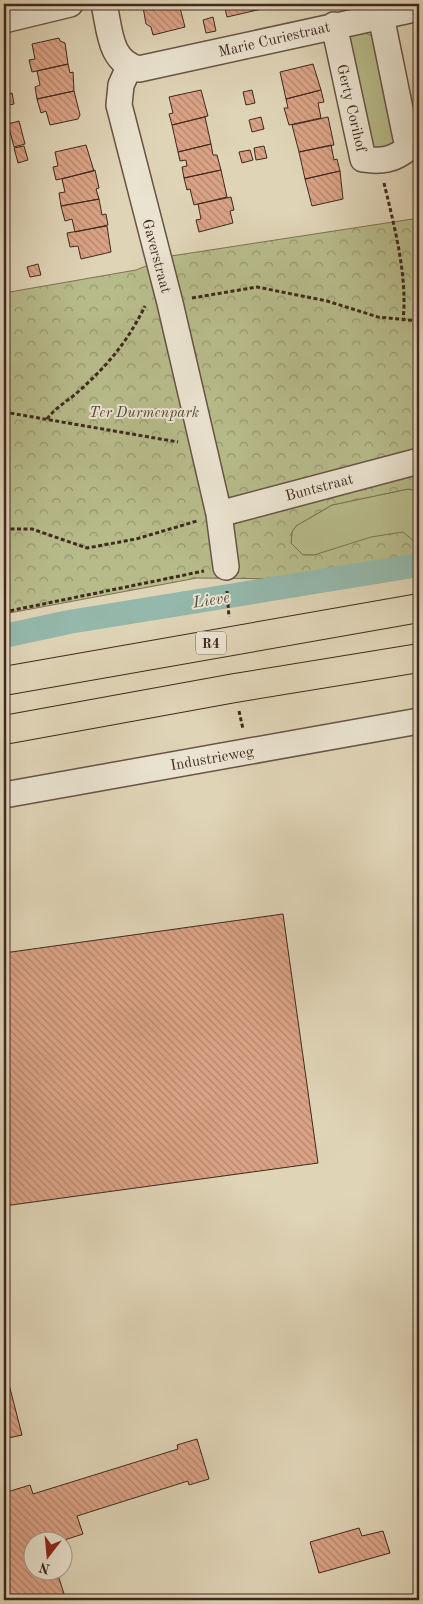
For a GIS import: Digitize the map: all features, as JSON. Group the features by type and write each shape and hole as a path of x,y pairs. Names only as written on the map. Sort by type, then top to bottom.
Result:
{"highway":[{"name":"R4","path":"4,681 419,608"},
{"path":"4,730 235,688 419,658"}],"street":[{"path":"4,20 70,4"},
{"path":"104,4 115,52 129,67"},
{"name":"Marie Curiestraat","path":"129,67 149,68 419,8"},
{"name":"Gerty Corihof","path":"334,26 363,158 378,161 400,155 408,148 381,16"},
{"name":"Gaverstraat","path":"129,67 121,85 119,105 168,294 219,514 226,567"},
{"name":"Buntstraat","path":"219,514 419,461"},
{"name":"Industrieweg","path":"4,795 419,721"}],"path":[{"path":"378,161 394,223 405,300 403,320"},
{"path":"47,419 55,408 75,395 110,361 128,340 155,290 168,294 257,287 327,302 378,317 419,321"},
{"path":"4,412 202,445"},
{"path":"4,529 32,529 87,548 136,539 219,514"},
{"path":"4,612 226,567"}],"green space":[{"path":"365,33 375,37 398,139 395,148 379,153 368,146 346,41 353,35"},
{"name":"Ter Durmenpark","path":"419,218 419,491 408,489 332,505 296,526 292,532 291,543 303,555 314,555 371,537 403,532 414,541 418,554 292,579 197,578 4,614 4,293 136,270 171,256"},
{"path":"408,489 419,491 419,554 414,541 314,555 303,555 291,543 292,532 296,526 332,505"}],"building":[{"path":"142,4 158,4 143,7"},
{"path":"158,4 179,4 185,27 153,35 151,27 146,24 143,7"},
{"path":"224,4 251,4 253,11 227,17"},
{"path":"251,4 279,4 280,5 253,11"},
{"path":"213,17 216,31 206,33 203,20"},
{"path":"59,38 60,41 65,43 68,64 32,72 29,60 35,59 32,44"},
{"path":"68,64 70,73 73,72 74,91 37,99 35,87 40,85 37,71"},
{"path":"313,64 321,90 286,99 280,72"},
{"path":"201,90 208,116 172,125 169,114 173,113 169,97"},
{"path":"252,90 255,103 246,105 243,92"},
{"path":"321,90 324,102 318,103 321,118 289,125 284,108 288,108 286,99"},
{"path":"74,91 80,115 78,119 50,125 46,111 41,113 37,99"},
{"path":"12,93 14,104 4,106 4,95"},
{"path":"205,117 211,144 178,152 172,125"},
{"path":"261,117 264,129 252,132 249,120"},
{"path":"328,117 334,145 299,152 292,125"},
{"path":"19,121 25,144 14,147 8,124"},
{"path":"211,144 213,155 217,155 221,170 184,178 182,167 187,166 186,160 180,161 178,152"},
{"path":"86,145 94,171 56,180 53,167 58,166 55,152"},
{"path":"331,145 334,160 337,159 340,171 305,179 299,152"},
{"path":"24,146 28,160 18,163 14,148"},
{"path":"264,146 267,158 256,160 254,148"},
{"path":"250,150 253,160 242,163 239,152"},
{"path":"95,170 99,188 96,189 99,199 61,206 59,193 65,192 62,179"},
{"path":"221,170 227,197 194,205 190,189 187,190 184,178"},
{"path":"340,171 343,199 312,206 305,179"},
{"path":"231,197 234,210 230,211 233,223 199,232 196,220 201,219 198,204"},
{"path":"99,199 102,215 106,214 108,225 75,232 72,219 65,221 61,206"},
{"path":"4,226 8,239 4,240"},
{"path":"107,226 111,252 81,259 78,246 70,247 67,233"},
{"path":"38,264 41,275 30,277 27,267"},
{"path":"283,914 318,1163 4,1206 4,953"},
{"path":"4,1365 22,1435 4,1439"},
{"path":"197,1439 209,1479 189,1485 188,1481 77,1516 83,1534 72,1538 72,1532 22,1532 22,1582 60,1582 66,1600 4,1600 4,1493 30,1485 33,1494 178,1449 177,1445"},
{"path":"359,1528 362,1536 383,1531 390,1553 319,1573 310,1542"}],"waterway":[{"name":"Lieve","path":"4,636 69,622 419,565"}]}
